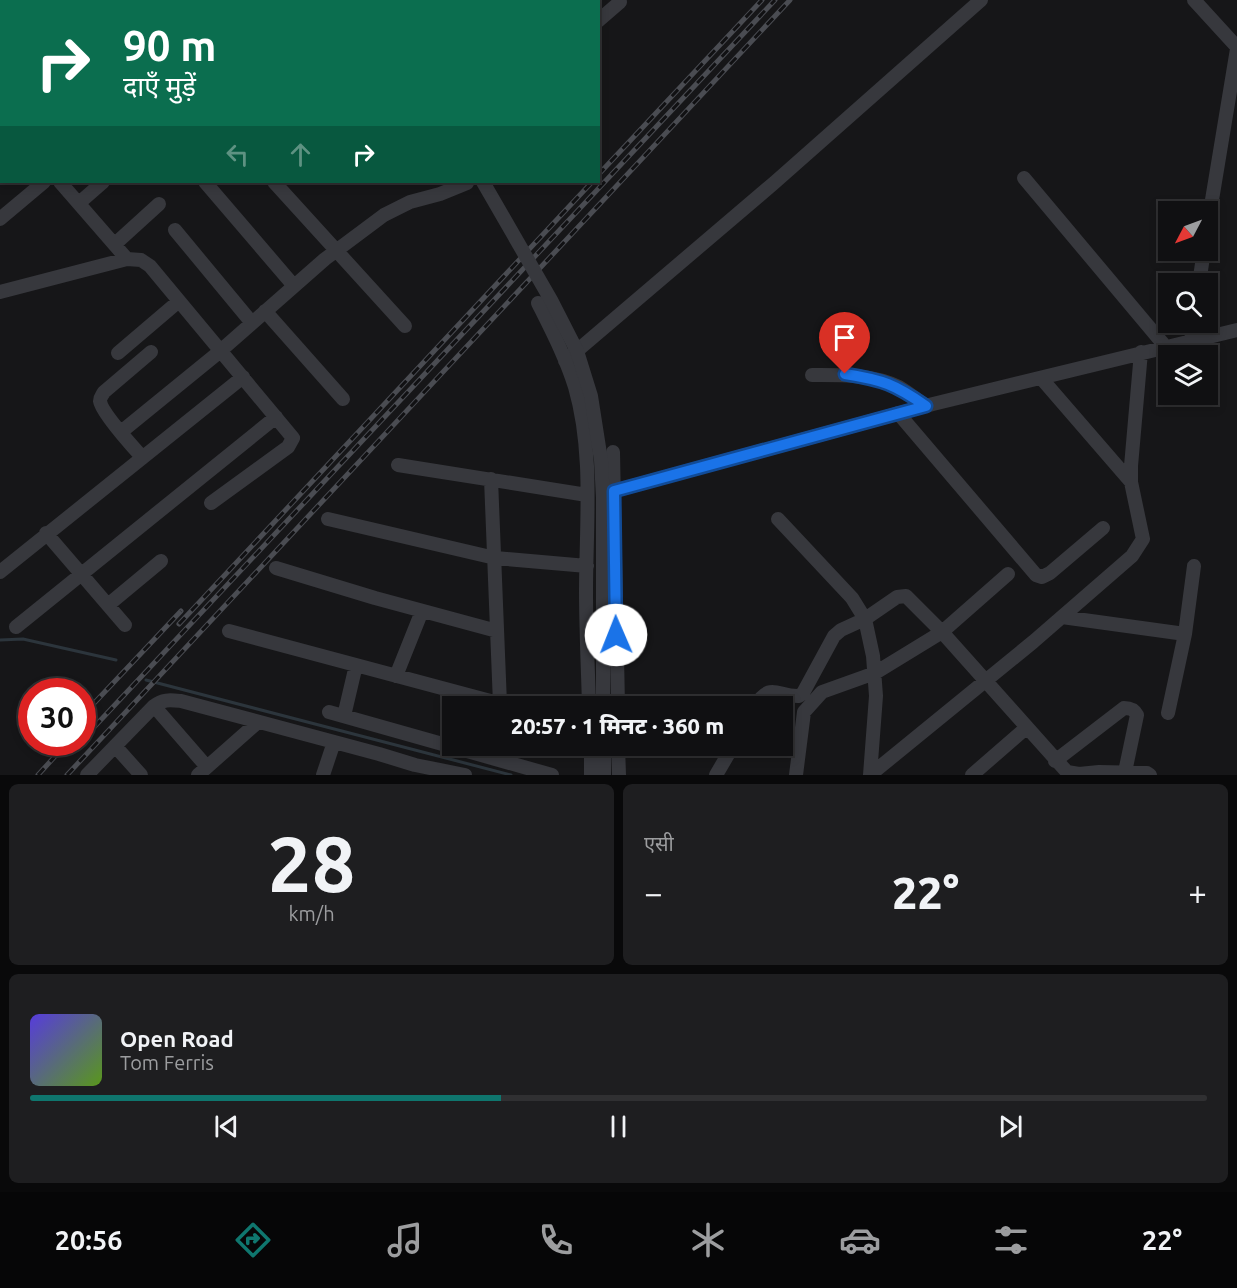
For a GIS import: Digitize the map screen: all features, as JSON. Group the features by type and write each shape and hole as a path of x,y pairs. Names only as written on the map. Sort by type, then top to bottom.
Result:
{"street":[{"path":"565,361 774,183 981,0"},
{"path":"1194,0 1237,48 1212,201"},
{"path":"600,19 620,2"},
{"path":"1024,178 1164,345"},
{"path":"0,219 43,183"},
{"path":"61,183 127,259"},
{"path":"79,203 103,183"},
{"path":"207,183 294,286"},
{"path":"275,183 405,326"},
{"path":"121,432 221,350 335,251 384,215 410,202 440,194 467,183"},
{"path":"484,183 551,300 577,351 591,396 601,460 603,498 603,696"},
{"path":"115,244 159,204"},
{"path":"175,230 252,322"},
{"path":"0,292 127,259 141,260 150,266 293,438 291,444 211,503"},
{"path":"118,353 179,301"},
{"path":"538,303 575,388 584,436 590,696"},
{"path":"265,311 343,399"},
{"path":"1169,345 1237,330"},
{"path":"1191,340 1192,333"},
{"path":"614,491 898,413 1158,348"},
{"path":"142,458 105,412 100,398 151,352"},
{"path":"870,775 1062,616 1132,556 1141,544 1143,531 1131,482 1131,448 1141,352"},
{"path":"812,375 845,374 883,381 899,387 926,406"},
{"path":"0,572 243,377"},
{"path":"1041,378 1131,482"},
{"path":"898,413 1035,575 1042,577 1050,573 1103,528"},
{"path":"16,627 276,417"},
{"path":"613,452 618,696"},
{"path":"398,465 587,495"},
{"path":"492,479 497,631 503,696"},
{"path":"328,519 495,558 586,566"},
{"path":"778,519 852,598 865,618 876,696 870,775"},
{"path":"46,533 125,625"},
{"path":"108,605 161,561"},
{"path":"1168,713 1185,634 1194,566"},
{"path":"276,568 497,631"},
{"path":"796,775 804,712 822,693 874,673 942,632 1008,574"},
{"path":"765,696 774,690 795,696 803,693 834,636 897,597 906,596 942,632 1055,761 1071,774 1125,772 1150,775"},
{"path":"396,676 422,611"},
{"path":"1062,616 1185,634"},
{"path":"229,631 470,696"},
{"path":"344,716 356,666"},
{"path":"87,775 154,706 160,701 169,699 334,742 410,770 465,775"},
{"path":"154,706 202,771 258,722"},
{"path":"1055,761 1124,708 1128,708 1133,709 1137,715 1125,772"},
{"path":"329,712 552,775"},
{"path":"972,775 1026,729"},
{"path":"323,775 334,742"},
{"path":"115,746 141,775"},
{"path":"591,756 591,775"},
{"path":"618,756 619,775"},
{"path":"716,775 727,756"}],"waterway":[{"path":"0,640 23,639 116,660"},
{"path":"146,680 511,775"}],"railway":[{"path":"600,173 762,0"},
{"path":"96,725 775,0"},
{"path":"67,775 790,0"},
{"path":"179,624 591,183"},
{"path":"96,701 181,611"},
{"path":"38,775 55,756"}],"route":[{"path":"616,635 614,491 926,406 899,387 883,381 845,374"}]}
